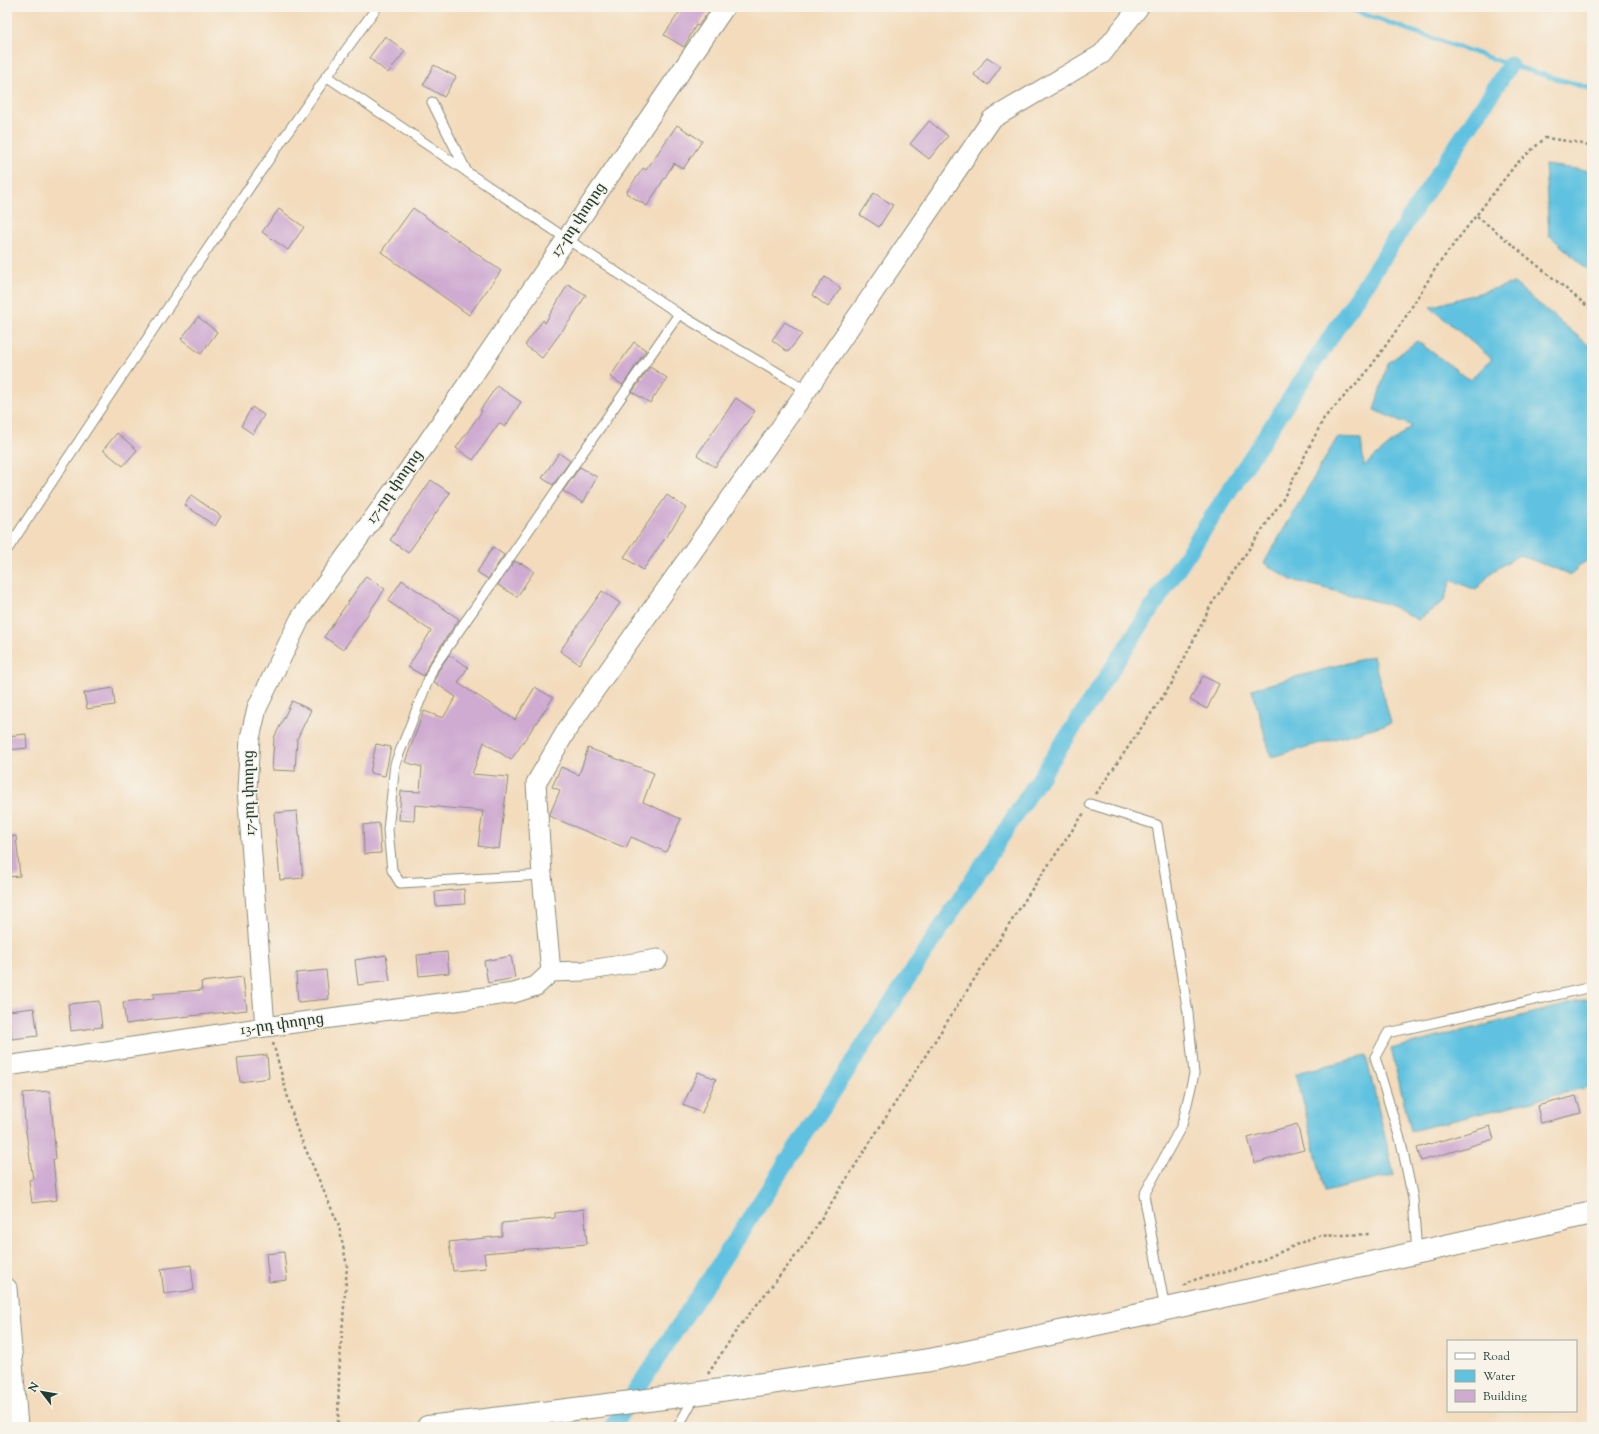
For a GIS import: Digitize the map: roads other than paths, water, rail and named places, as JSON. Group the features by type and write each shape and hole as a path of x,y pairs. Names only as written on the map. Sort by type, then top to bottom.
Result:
{"main road":[{"path":"428,1427 672,1397 930,1360 1172,1308 1592,1213"}],"street":[{"name":"17-րդ փողոց","path":"265,1027 247,789 250,738 257,708 300,619 411,465 725,7"},
{"path":"658,959 584,971 551,972 542,875 536,783 568,728 807,390 992,119 1102,54 1139,7"},
{"name":"13-րդ փողոց","path":"7,1066 265,1027 514,993 536,986 551,972"},
{"path":"7,1288 18,1427"}],"lane":[{"path":"7,550 183,283 326,76 377,7"},
{"path":"326,76 679,314 807,390"},
{"path":"432,102 467,172"},
{"path":"542,875 400,883 392,870 388,830 395,764 434,668 679,314"},
{"path":"1090,804 1157,825 1188,1013 1194,1074 1191,1089 1182,1125 1144,1195 1172,1308"},
{"path":"1417,1253 1413,1199 1401,1142 1375,1057 1388,1033 1592,987"},
{"path":"678,1427 696,1393"}],"water":[{"path":"1545,165 1592,171 1592,273 1549,235"},
{"path":"1514,283 1592,348 1592,558 1578,566 1572,575 1519,555 1492,572 1476,590 1451,580 1444,601 1418,620 1387,604 1291,580 1264,563 1337,438 1361,439 1364,466 1412,426 1374,410 1388,363 1417,341 1470,380 1492,359 1430,307"},
{"path":"1373,656 1391,723 1271,757 1252,689"},
{"path":"1592,998 1592,1086 1411,1131 1391,1049"},
{"path":"1366,1056 1394,1175 1325,1192 1296,1073"}],"waterway":[{"path":"1343,7 1510,65 1592,89"},
{"path":"612,1427 1510,65"}]}
